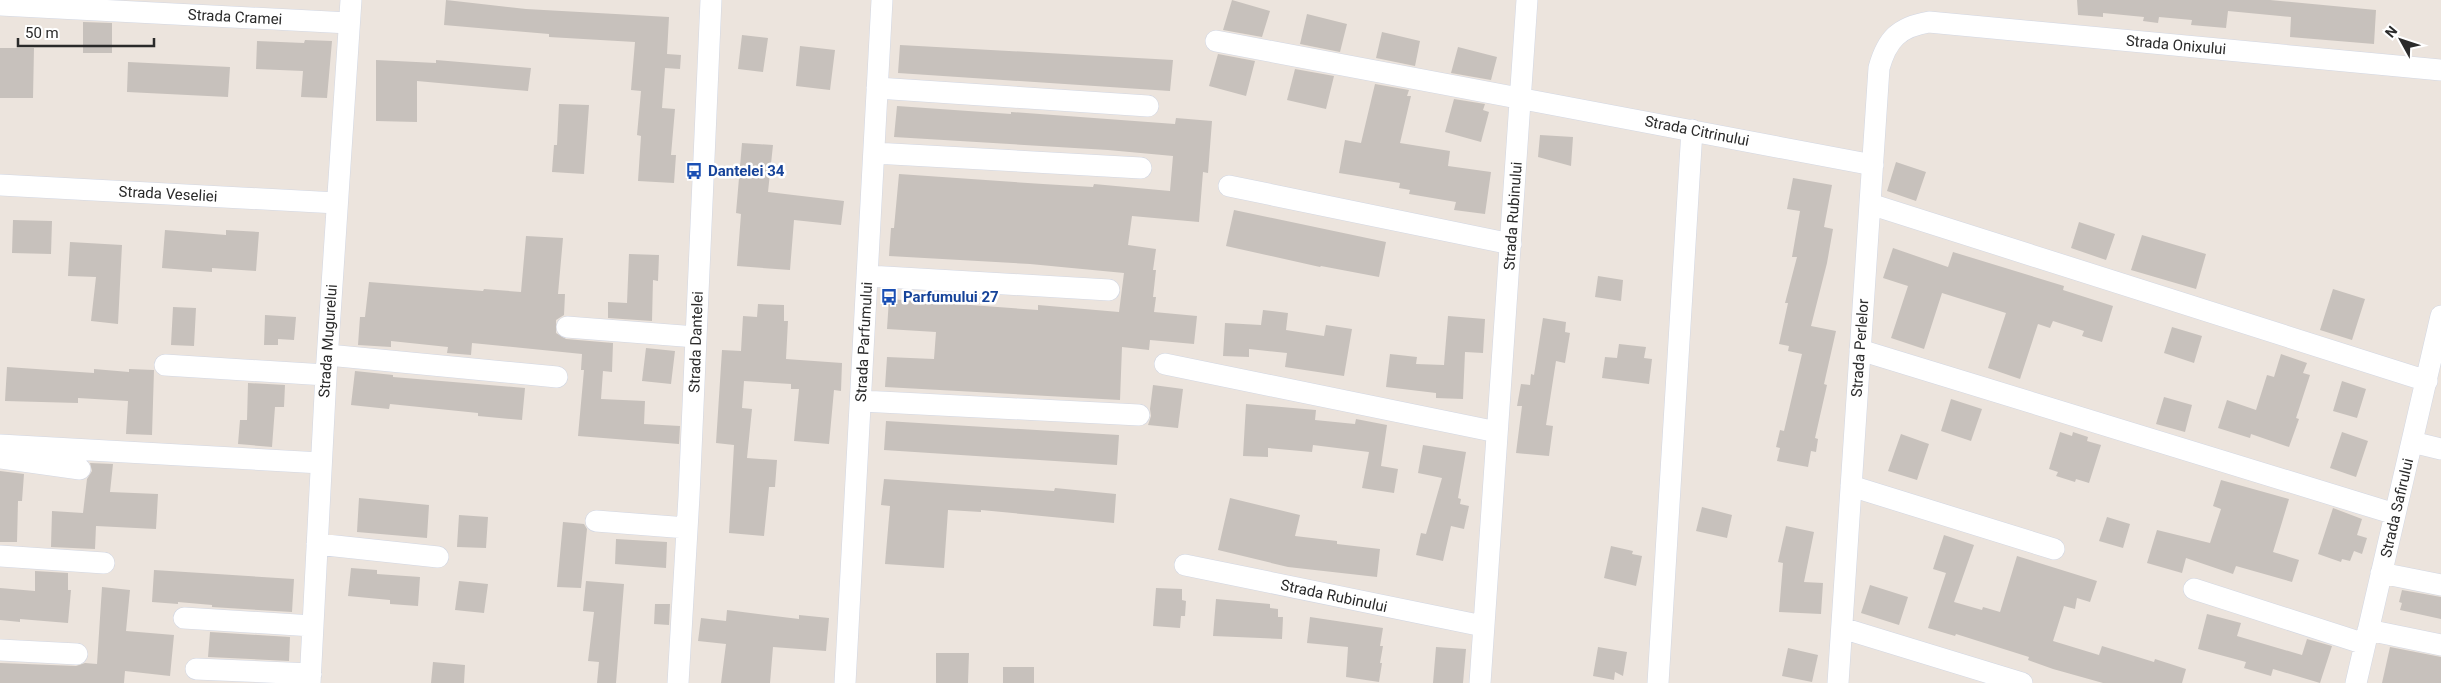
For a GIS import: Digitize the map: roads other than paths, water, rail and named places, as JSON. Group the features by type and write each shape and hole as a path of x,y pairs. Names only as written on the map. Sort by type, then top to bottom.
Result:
{"street":[{"name":"Strada Mugurelui","path":"310,679 321,463 351,0"},
{"name":"Strada Dantelei","path":"678,683 712,0"},
{"name":"Strada Parfumului","path":"845,683 882,0"},
{"name":"Strada Rubinului","path":"1480,683 1522,100 1527,0"},
{"name":"Strada Cramei","path":"0,6 349,23"},
{"name":"Strada Onixului","path":"1910,26 1929,22 2441,70"},
{"name":"Strada Perlelor","path":"1838,683 1878,68 1884,51 1895,36 1910,26"},
{"name":"Strada Citrinului","path":"1216,41 1873,165"},
{"path":"877,88 1148,106"},
{"path":"1658,683 1692,130"},
{"path":"874,153 1141,168"},
{"name":"Strada Veseliei","path":"0,185 337,203"},
{"path":"1229,186 1511,244"},
{"path":"1870,204 2427,381"},
{"path":"868,276 1109,290"},
{"name":"Strada Safirului","path":"2356,683 2441,316"},
{"path":"567,327 696,337"},
{"path":"1860,350 2395,514"},
{"path":"1165,364 1497,432"},
{"path":"165,365 327,365 557,377"},
{"path":"861,401 1139,415"},
{"name":"Strada Safirului","path":"2412,442 2441,449"},
{"path":"0,444 321,463"},
{"path":"0,458 80,468"},
{"path":"1851,486 2054,549"},
{"path":"596,521 687,528"},
{"path":"317,544 438,557"},
{"path":"0,556 104,563"},
{"name":"Strada Rubinului","path":"1186,565 1483,626"},
{"name":"Strada Safirului","path":"2381,573 2441,585"},
{"path":"2194,589 2366,637 2441,645"},
{"path":"184,618 313,626"},
{"path":"1842,628 2022,683"},
{"path":"0,650 77,654"},
{"path":"196,668 310,679"}],"place":[{"name":"Dantelei 34","path":"694,171"},
{"name":"Parfumului 27","path":"889,297"}]}
